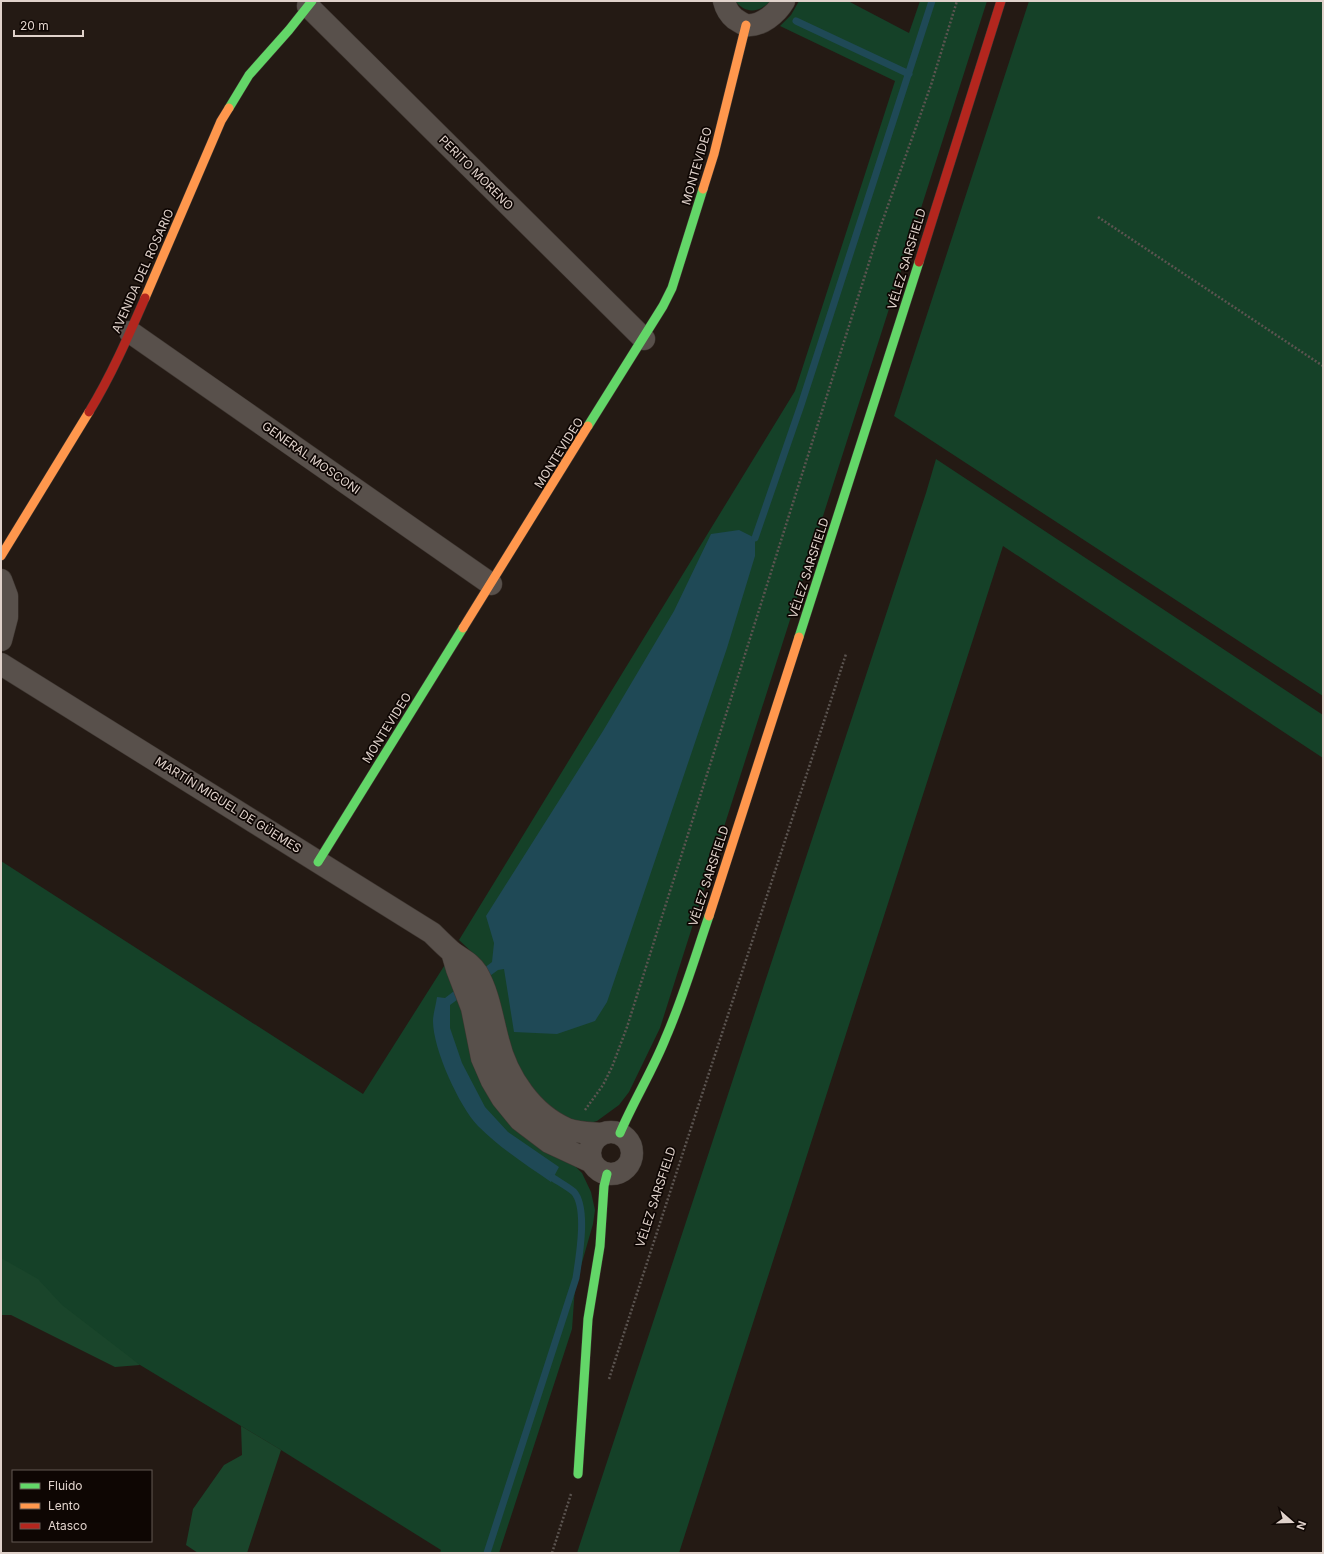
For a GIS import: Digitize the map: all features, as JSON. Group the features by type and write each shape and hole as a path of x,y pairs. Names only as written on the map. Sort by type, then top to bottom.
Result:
{"street":[{"path":"724,1 726,9 732,16 746,25 755,24 768,19 781,7 784,1"},
{"name":"VÉLEZ SARSFIELD","path":"610,1134 630,1110 651,1073 667,1036 714,901 866,429 1001,1"},
{"name":"AVENIDA DEL ROSARIO","path":"1,556 97,399 130,332 221,121 249,75 310,4"},
{"name":"PERITO MORENO","path":"310,4 644,339"},
{"name":"MONTEVIDEO","path":"318,862 644,339 672,288 714,154 746,25"},
{"name":"GENERAL MOSCONI","path":"130,332 491,584"},
{"path":"1,580 7,596 6,617 1,640"},
{"name":"MARTÍN MIGUEL DE GÜEMES","path":"1,664 432,933 452,952 466,960 477,972 486,993 505,1064 518,1086 533,1104 545,1116 568,1129 610,1134"},
{"path":"452,952 456,969 472,1008 482,1058 492,1081 502,1098 520,1120 549,1142 599,1168 614,1174 620,1172 630,1162 632,1149 625,1137 610,1134 595,1140 591,1146 590,1154 599,1168 604,1186 600,1246 588,1319 578,1474"}],"path":[{"path":"577,1131 585,1107 603,1085 612,1067 627,1027 880,228 931,85 957,1"},
{"path":"1098,217 1323,366"},
{"name":"VÉLEZ SARSFIELD","path":"607,1384 846,654"},
{"path":"552,1553 578,1474"}],"green space":[{"path":"735,1 771,1 758,10 748,10"},
{"path":"799,1 848,1 909,33 920,1 987,1 660,1028 629,1092 619,1105 597,1121 586,1124 573,1123 541,1101 514,1063 477,957 459,940 795,391 895,81 780,26 791,15"},
{"path":"1029,1 1323,1 1323,696 894,416"},
{"path":"936,459 1323,715 1323,758 1003,546 679,1553 577,1553 926,493"},
{"path":"1,861 363,1094 446,963 568,1159 582,1173 591,1192 595,1210 593,1224 575,1287 572,1329 499,1553 440,1553 441,1550 281,1450 1,1281"},
{"path":"1,1258 38,1279 62,1305 140,1365 115,1367 11,1315 1,1315"},
{"path":"241,1426 281,1450 247,1553 198,1553 186,1545 193,1509 224,1465 242,1455"}],"water":[{"path":"739,530 755,538 755,556 727,648 607,1002 595,1021 557,1034 514,1032 504,969 498,970 450,1005 450,1028 462,1063 485,1107 508,1132 559,1167 551,1182 495,1142 478,1126 463,1105 448,1076 437,1046 434,1033 433,1015 437,997 445,998 492,962 494,943 486,916 603,731 674,611 711,534"}],"waterway":[{"path":"755,538 801,405 932,1"},
{"path":"796,21 909,74"},
{"path":"487,1553 576,1278 582,1221 581,1209 574,1192 553,1178"}],"traffic: fast":[{"path":"229,108 249,75 289,30 312,1"},
{"path":"588,426 663,306 672,288 703,189"},
{"path":"799,637 919,262"},
{"path":"318,862 463,628"},
{"path":"620,1133 661,1049 683,992 709,916"},
{"path":"578,1474 588,1319 600,1246 604,1186 607,1174"}],"traffic: slow":[{"path":"703,189 714,154 746,25"},
{"path":"145,298 221,121 229,108"},
{"path":"1,556 89,412"},
{"path":"463,628 588,426"},
{"path":"709,916 799,637"}],"traffic: jam":[{"path":"919,262 1001,1"},
{"path":"89,412 126,342 145,298"}]}
